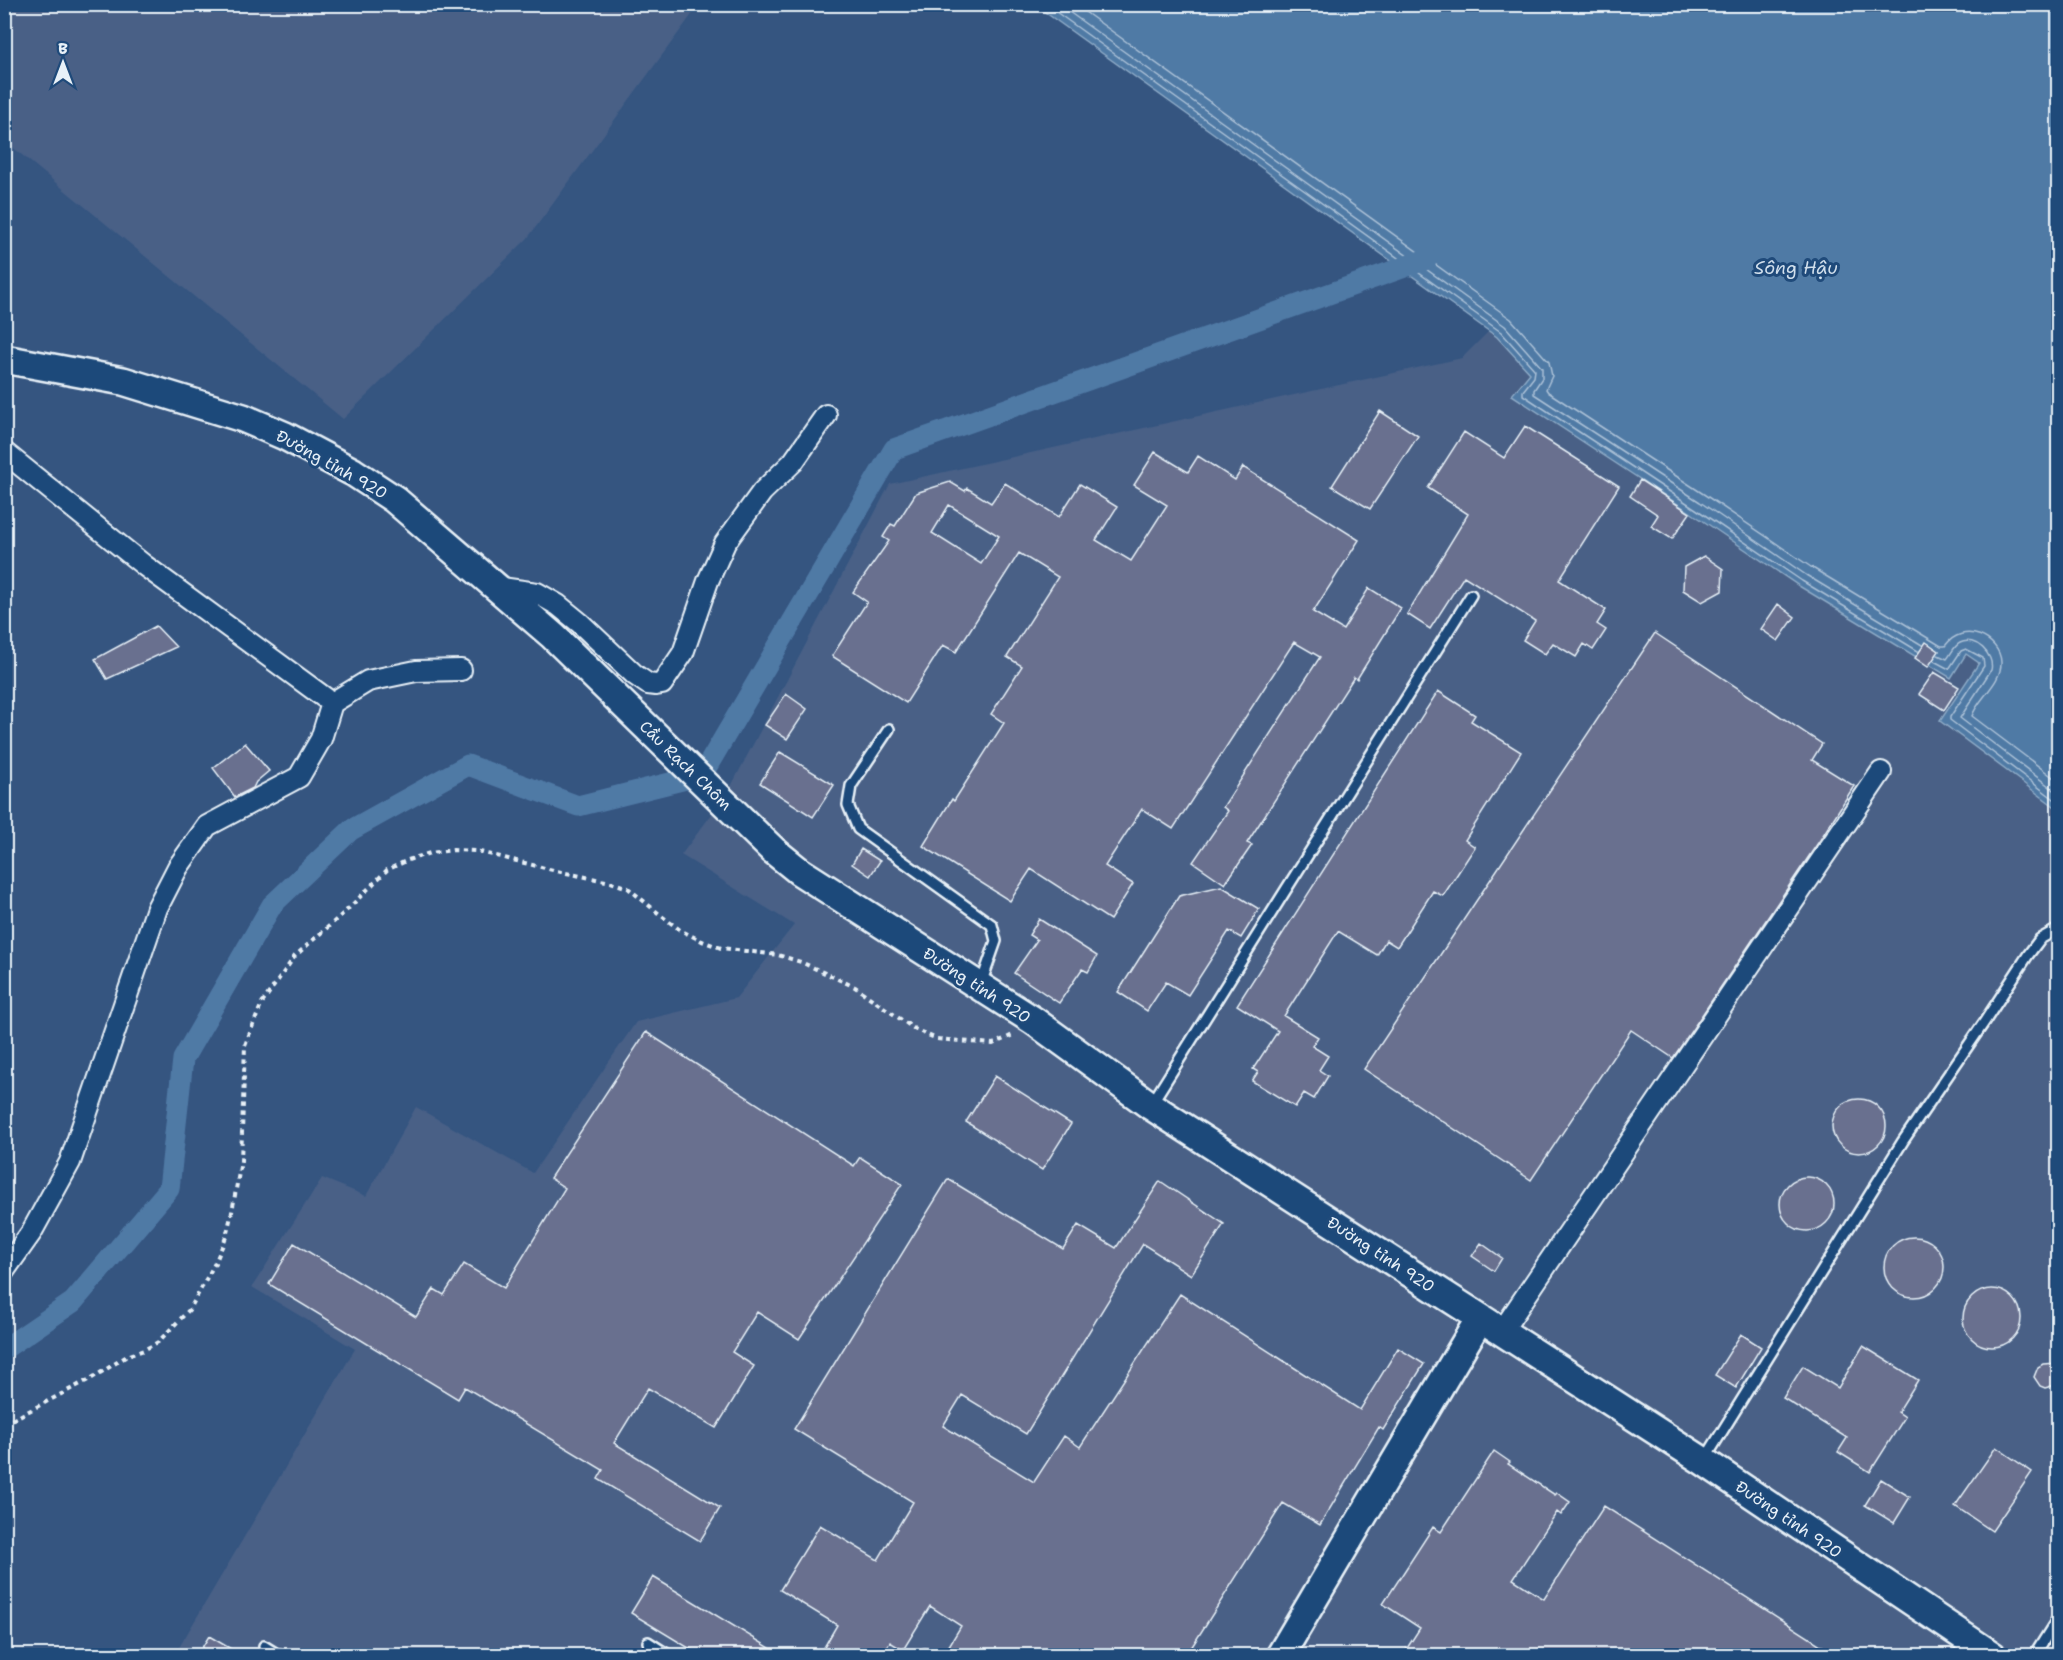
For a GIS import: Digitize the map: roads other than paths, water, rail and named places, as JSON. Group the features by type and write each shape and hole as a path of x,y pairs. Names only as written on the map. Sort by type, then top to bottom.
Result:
{"main road":[{"name":"Đường tỉnh 920","path":"4,359 123,381 243,418 285,436 353,472 394,499 544,628 600,681"},
{"name":"Cầu Rạch Chôm","path":"600,681 773,850"},
{"name":"Đường tỉnh 920","path":"773,850 799,871 1034,1021 1151,1106 1703,1461 1993,1656"},
{"path":"1280,1656 1491,1325"}],"street":[{"path":"495,587 537,593 558,605 635,675 648,684 656,686 662,684 684,653 708,581 725,543 762,492 793,462 826,415"},
{"path":"4,452 145,566 332,703"},
{"path":"4,1271 31,1233 70,1162 157,908 178,867 207,826 299,777 321,739 332,703 368,681 416,671 461,670"},
{"path":"1491,1325 1881,772"}],"lane":[{"path":"1151,1106 1471,595"},
{"path":"889,729 850,786 848,805 858,830 992,925 996,941 980,986"},
{"path":"1703,1461 1903,1141 2034,947 2040,939 2058,929"},
{"path":"2034,1656 2058,1618"},
{"path":"648,1642 670,1656"},
{"path":"264,1646 280,1656"}],"water":[{"name":"Sông Hậu","path":"1035,5 2058,5 2058,809 1940,721 1979,663 1966,654 1951,678 1799,586 1512,395 1530,373 1497,337"}],"waterway":[{"path":"4,1349 73,1302 169,1189 183,1059 272,905 351,830 468,765 578,806 702,775 894,449 1427,259"}]}
